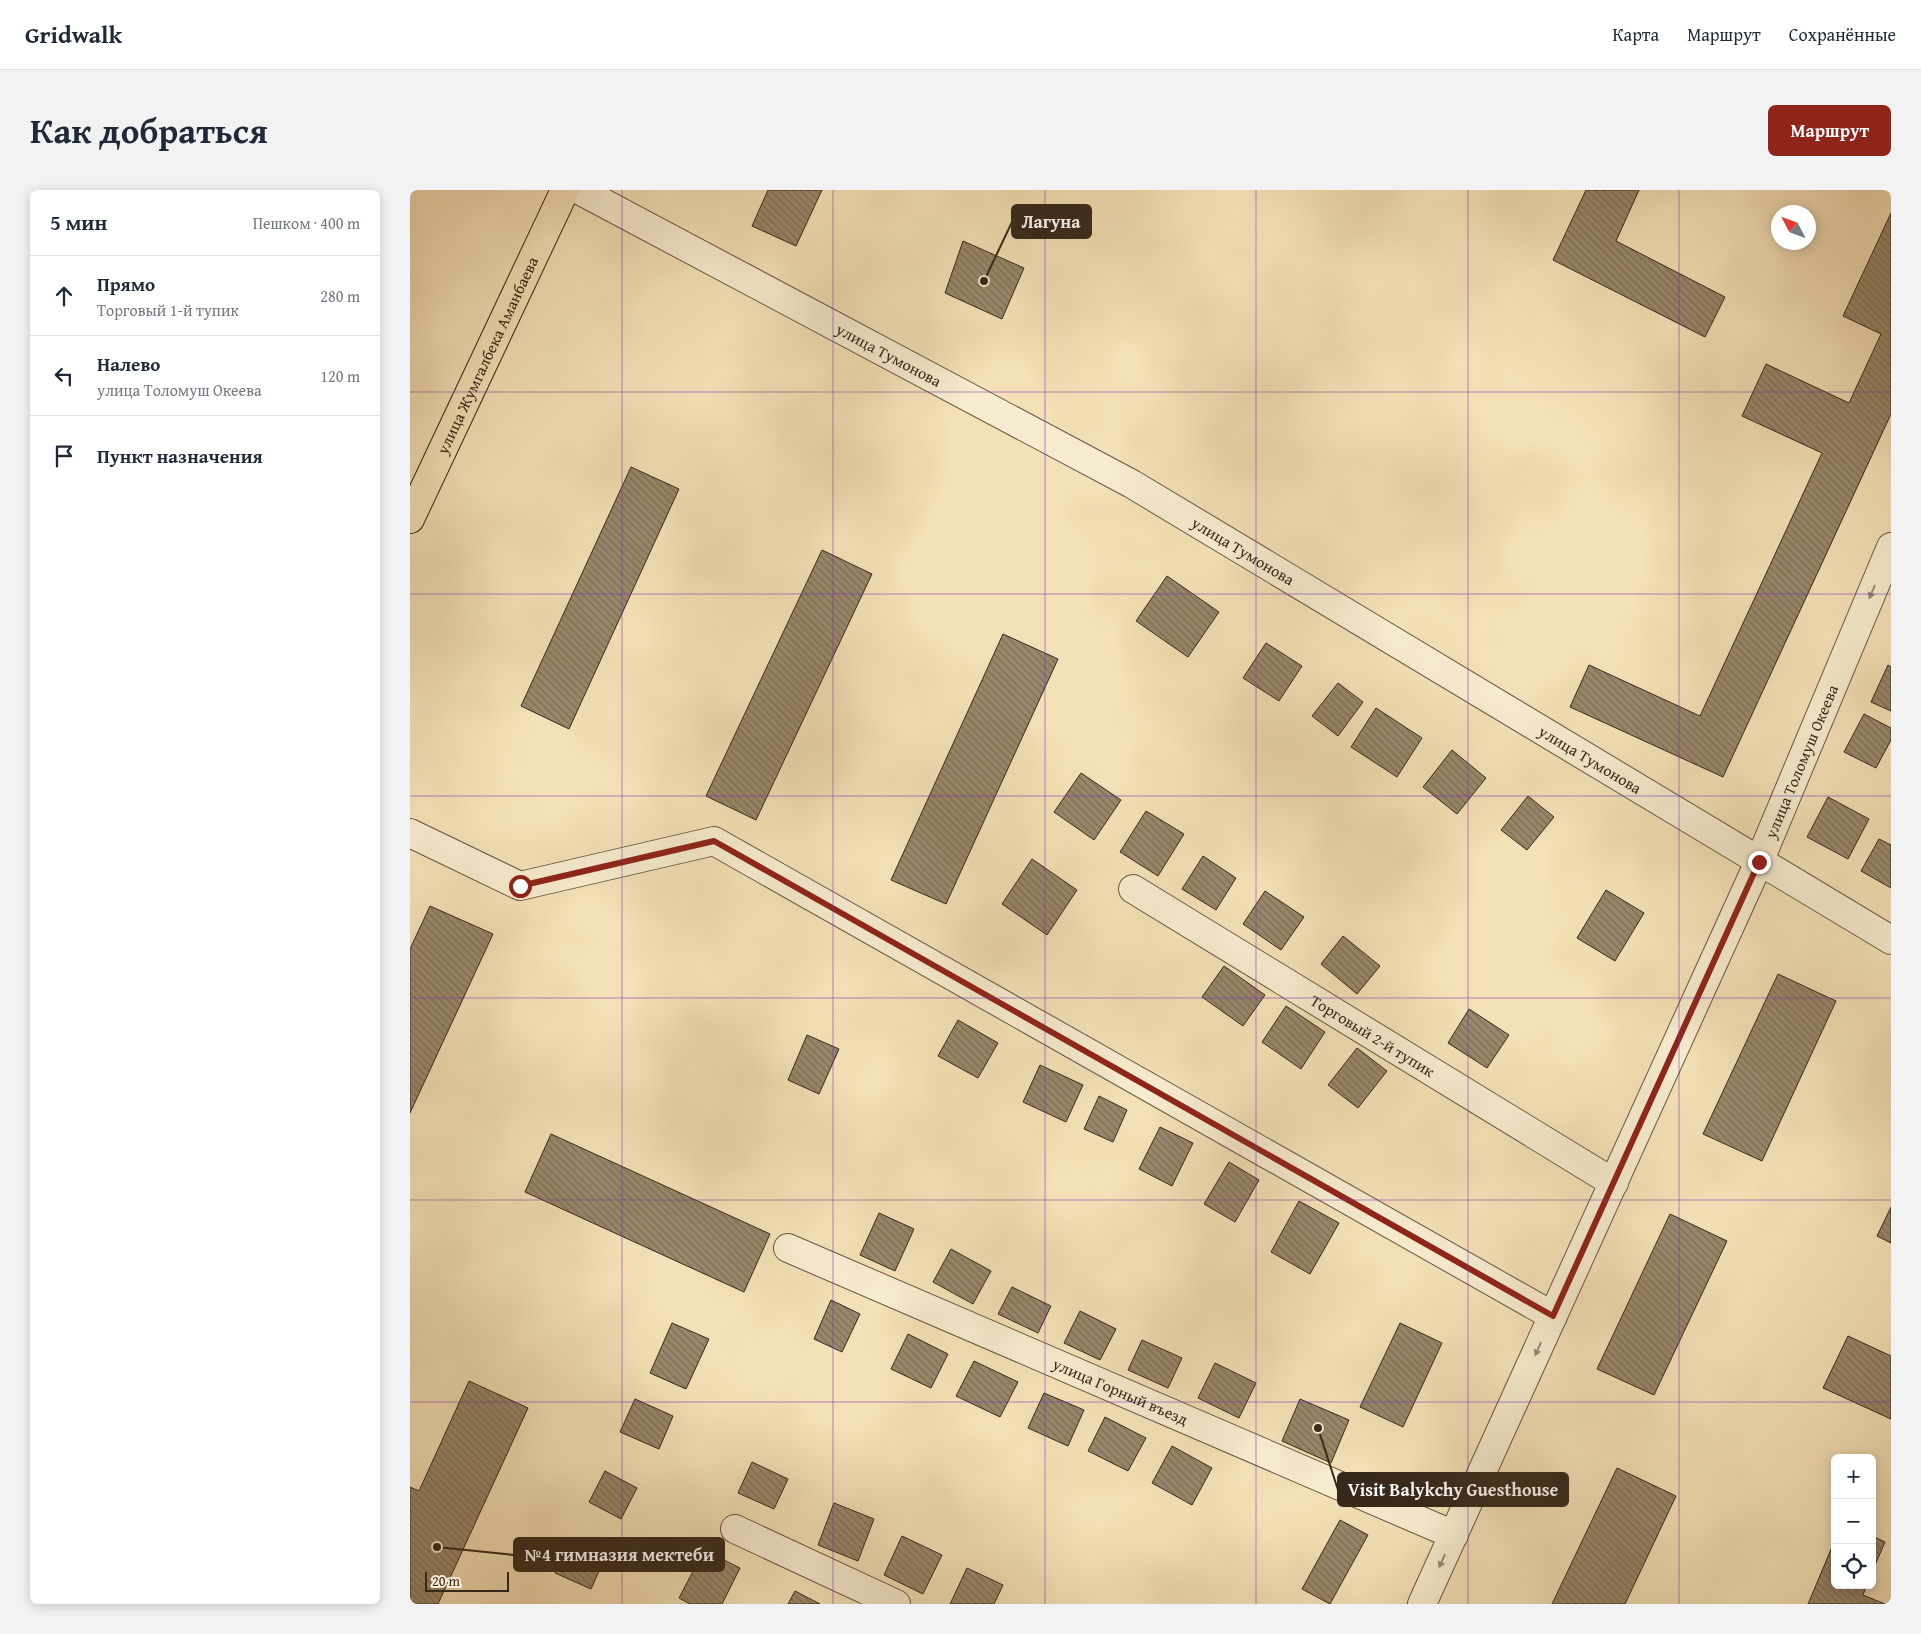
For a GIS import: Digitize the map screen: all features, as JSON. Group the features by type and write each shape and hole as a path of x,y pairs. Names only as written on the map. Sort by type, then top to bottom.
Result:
{"main road":[{"name":"улица Жумгалбека Аманбаева","path":"410,519 565,190"}],"street":[{"name":"улица Тумонова","path":"579,190 1132,484 1891,940"},
{"name":"улица Толомуш Океева","path":"1422,1604 1759,862 1891,547"},
{"path":"410,833 520,886 714,841 1553,1316"},
{"name":"Торговый 2-й тупик","path":"1133,890 1614,1182"},
{"name":"улица Горный въезд","path":"788,1248 1454,1535"},
{"path":"735,1529 896,1604"}],"building":[{"path":"768,190 822,190 796,246 752,226"},
{"path":"1586,190 1639,190 1616,241 1725,297 1705,337 1553,260"},
{"path":"1891,213 1891,414 1723,777 1570,707 1589,665 1700,716 1822,453 1742,416 1766,364 1849,403 1881,334 1843,316"},
{"path":"963,241 1024,268 1002,319 945,293"},
{"path":"631,467 679,489 569,729 521,706"},
{"path":"822,550 872,574 756,820 706,796"},
{"path":"1167,576 1219,612 1188,657 1136,621"},
{"path":"1003,634 1058,659 946,904 891,880"},
{"path":"1266,643 1302,666 1279,701 1243,678"},
{"path":"1888,665 1891,667 1891,711 1871,702"},
{"path":"1338,683 1363,702 1338,736 1312,716"},
{"path":"1376,708 1422,738 1397,777 1351,747"},
{"path":"1864,714 1891,728 1891,740 1876,768 1844,752"},
{"path":"1452,750 1486,778 1457,814 1423,787"},
{"path":"1081,773 1121,800 1094,840 1054,812"},
{"path":"1528,796 1554,817 1527,850 1501,830"},
{"path":"1828,797 1869,819 1848,859 1807,837"},
{"path":"1146,811 1184,834 1158,876 1120,852"},
{"path":"1879,839 1891,845 1891,888 1861,871"},
{"path":"1203,856 1236,878 1216,910 1182,889"},
{"path":"1032,859 1077,890 1047,935 1002,904"},
{"path":"1606,890 1644,913 1615,961 1577,938"},
{"path":"1265,891 1304,917 1281,950 1243,924"},
{"path":"430,906 493,934 410,1113 410,949"},
{"path":"1343,936 1380,966 1357,994 1321,964"},
{"path":"1224,966 1265,995 1243,1026 1202,997"},
{"path":"1778,974 1836,1001 1762,1161 1703,1134"},
{"path":"1286,1006 1325,1032 1301,1069 1262,1042"},
{"path":"1469,1009 1509,1035 1487,1068 1448,1043"},
{"path":"958,1020 998,1043 978,1078 938,1056"},
{"path":"807,1035 839,1049 819,1094 788,1080"},
{"path":"1357,1048 1387,1071 1358,1108 1328,1085"},
{"path":"1040,1065 1083,1085 1066,1122 1023,1102"},
{"path":"1099,1096 1127,1110 1113,1142 1084,1129"},
{"path":"1160,1127 1193,1143 1172,1186 1139,1169"},
{"path":"551,1134 770,1234 744,1292 525,1192"},
{"path":"1229,1162 1259,1180 1235,1222 1204,1204"},
{"path":"1299,1201 1339,1223 1310,1274 1271,1252"},
{"path":"1891,1207 1891,1243 1877,1236"},
{"path":"879,1213 914,1229 895,1271 860,1255"},
{"path":"1670,1214 1727,1241 1654,1395 1597,1369"},
{"path":"951,1249 991,1271 973,1304 933,1282"},
{"path":"1012,1287 1051,1306 1038,1333 998,1314"},
{"path":"831,1300 860,1314 842,1352 814,1339"},
{"path":"1080,1311 1116,1329 1100,1360 1064,1343"},
{"path":"672,1323 709,1339 686,1389 650,1373"},
{"path":"1400,1323 1442,1343 1403,1427 1360,1407"},
{"path":"908,1334 948,1354 931,1388 891,1369"},
{"path":"1848,1336 1891,1356 1891,1419 1823,1388"},
{"path":"1142,1340 1182,1358 1168,1388 1128,1370"},
{"path":"974,1361 1018,1382 1000,1417 956,1396"},
{"path":"1215,1363 1256,1383 1239,1418 1198,1398"},
{"path":"469,1381 528,1408 438,1604 410,1604 410,1487 419,1491"},
{"path":"1044,1393 1084,1410 1068,1446 1028,1428"},
{"path":"635,1399 673,1416 659,1449 620,1432"},
{"path":"1300,1399 1349,1420 1331,1463 1282,1441"},
{"path":"1105,1417 1146,1438 1128,1471 1088,1451"},
{"path":"1172,1446 1212,1468 1192,1505 1152,1483"},
{"path":"752,1462 788,1479 774,1509 738,1493"},
{"path":"1617,1468 1676,1496 1625,1604 1552,1604"},
{"path":"605,1471 637,1488 621,1519 589,1502"},
{"path":"834,1503 874,1519 858,1561 818,1545"},
{"path":"1340,1520 1368,1535 1330,1604 1302,1589"},
{"path":"902,1536 942,1555 923,1594 884,1575"},
{"path":"1876,1538 1885,1542 1876,1563"},
{"path":"570,1541 605,1558 591,1589 555,1573"},
{"path":"1831,1549 1831,1589 1865,1589 1863,1595 1885,1604 1808,1604"},
{"path":"704,1550 740,1568 722,1604 690,1604 679,1598"},
{"path":"967,1568 1003,1585 994,1604 950,1604"},
{"path":"795,1591 820,1604 788,1604"}],"place":[{"name":"Лагуна","path":"984,281"},
{"name":"Visit Balykchy Guesthouse","path":"1318,1428"},
{"name":"№4 гимназия мектеби","path":"437,1547"}],"route":[{"path":"520,886 714,841 1553,1316 1759,862"}]}
